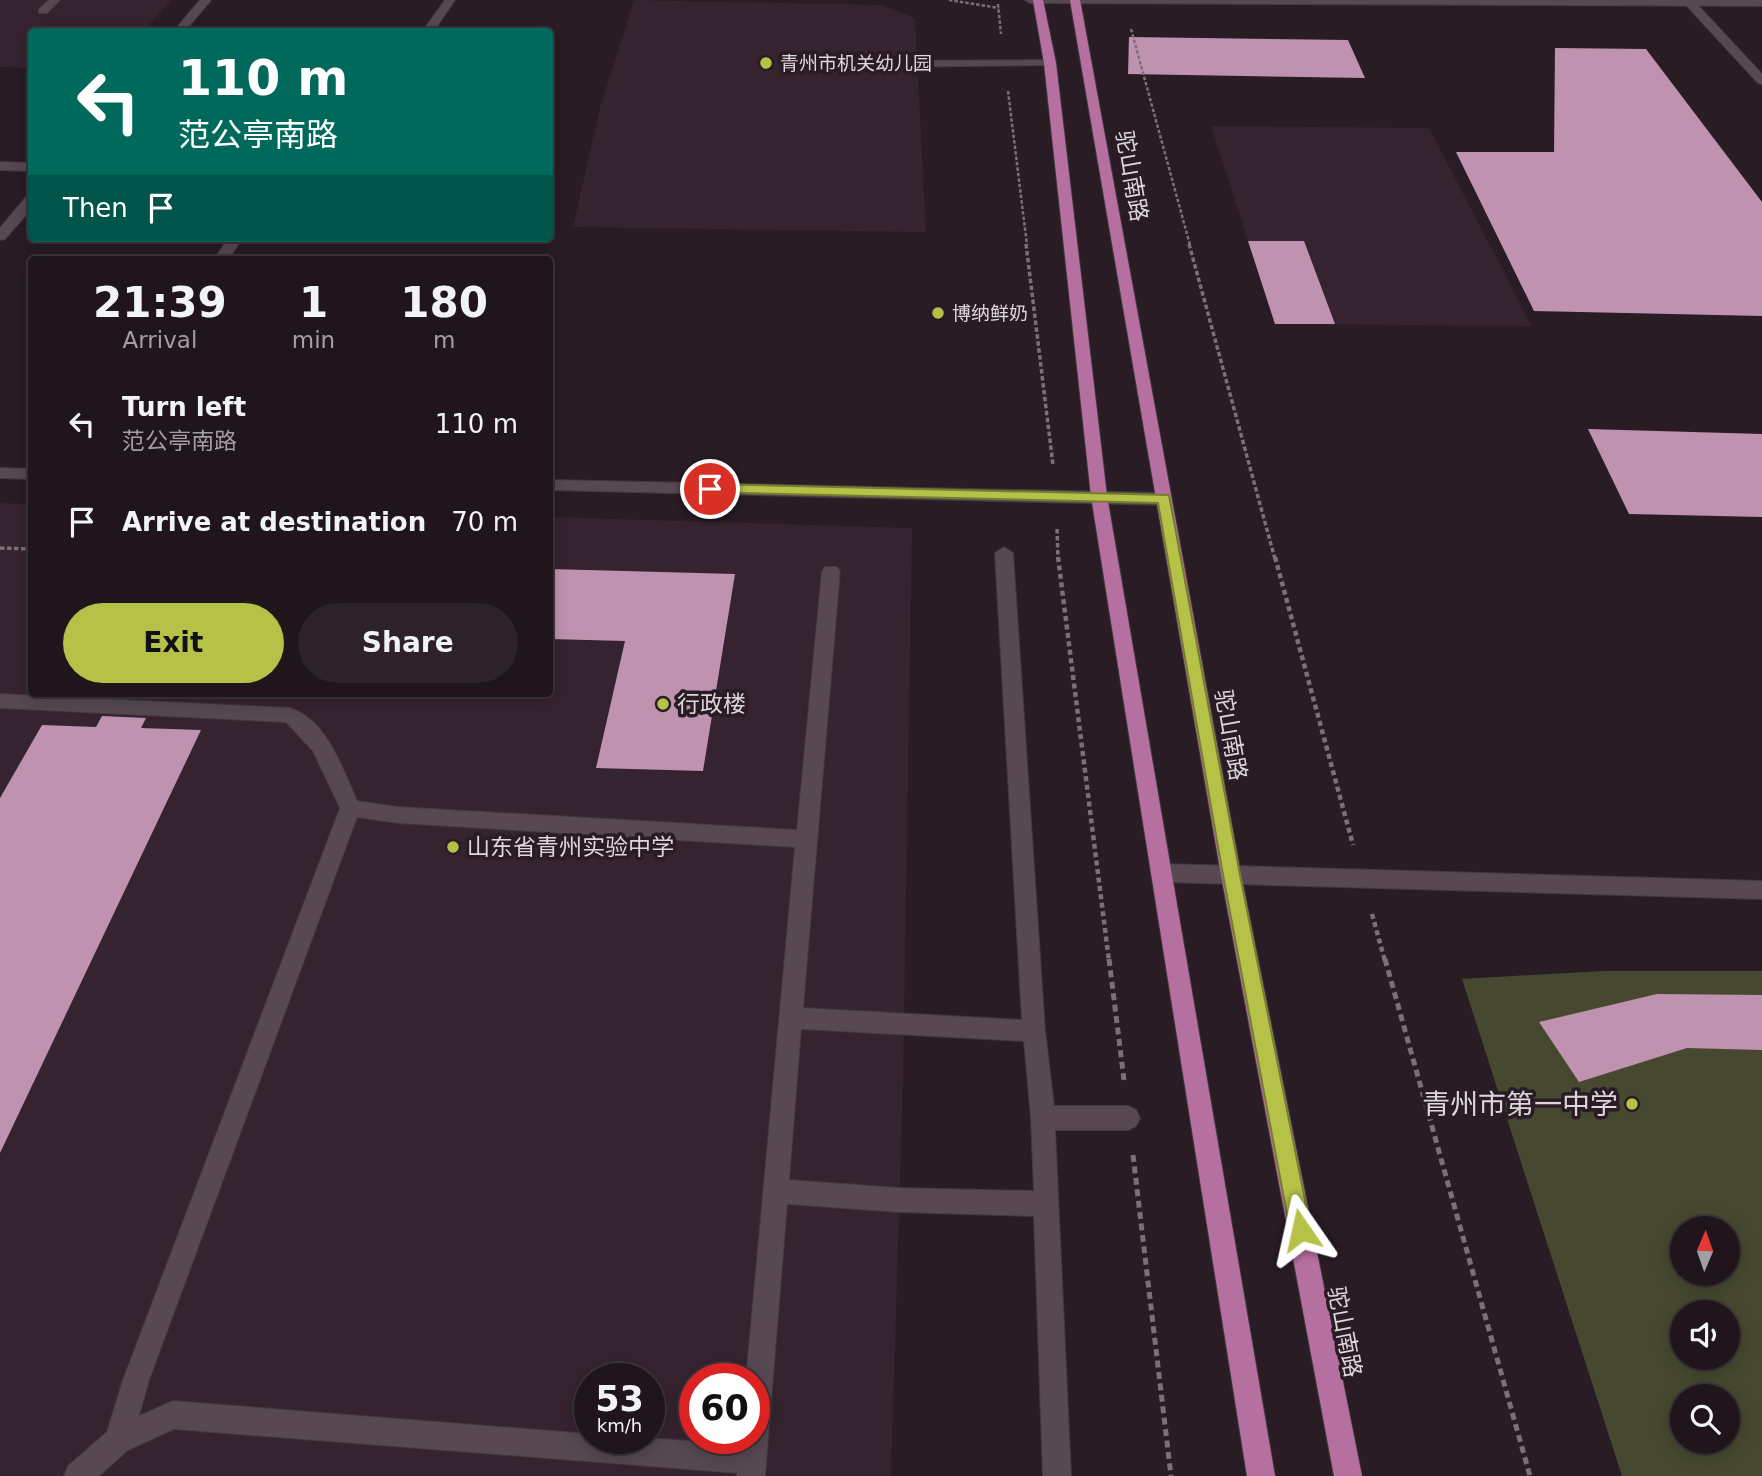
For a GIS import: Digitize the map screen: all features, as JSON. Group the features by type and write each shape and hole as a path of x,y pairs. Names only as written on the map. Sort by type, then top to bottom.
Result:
{"main road":[{"name":"驼山南路","path":"1076,0 1231,875 1348,1476"},
{"path":"1035,1 1050,63 1099,496 1261,1476"}],"street":[{"path":"43,12 55,0"},
{"path":"182,28 206,0"},
{"path":"430,28 450,0"},
{"path":"1035,1 1762,3"},
{"path":"1689,2 1762,81"},
{"path":"868,64 1050,63"},
{"path":"0,166 28,167"},
{"path":"0,236 28,204"},
{"path":"0,473 28,474"},
{"path":"553,485 1164,499"},
{"path":"1004,553 1034,1031 1043,1118 1057,1476"},
{"path":"78,1476 118,1440 173,1415 752,1468 831,571"},
{"path":"0,701 290,715 310,729 325,753 351,808 136,1380 118,1440"},
{"path":"351,808 398,815 806,839"},
{"path":"1163,873 1762,890"},
{"path":"790,1018 1034,1031"},
{"path":"1043,1118 1128,1118"},
{"path":"775,1191 899,1200 1046,1204"}],"path":[{"path":"949,0 998,8"},
{"path":"997,0 1057,497 1057,553 1171,1476"},
{"path":"1124,1 1362,879 1530,1476"},
{"path":"0,548 28,550"}],"shaded area":[{"path":"0,0 172,0 146,28 28,28 28,68 0,67"},
{"path":"634,0 881,5 915,18 926,232 573,227 600,108"},
{"path":"1211,126 1429,128 1532,326 1275,324"},
{"name":"山东省青州实验中学","path":"0,503 28,504 28,697 553,697 553,517 912,528 903,1083 891,1476 0,1476"}],"green space":[{"name":"青州市第一中学","path":"1603,971 1762,971 1762,1476 1622,1476 1462,979"}],"building":[{"path":"1129,37 1348,40 1365,78 1128,74"},
{"path":"1555,48 1646,49 1762,202 1762,316 1534,311 1456,152 1554,152"},
{"path":"1248,241 1304,241 1335,324 1275,324"},
{"path":"1588,429 1762,434 1762,517 1629,514"},
{"name":"行政楼","path":"553,569 735,574 703,771 596,768 625,641 553,639"},
{"path":"102,716 146,718 141,728 201,730 0,1153 0,798 42,725 96,727"},
{"path":"1657,994 1762,995 1762,1050 1687,1048 1579,1082 1539,1022"}],"place":[{"name":"青州市机关幼儿园","path":"766,63"},
{"name":"博纳鲜奶","path":"938,313"},
{"name":"行政楼","path":"663,704"},
{"name":"山东省青州实验中学","path":"453,847"},
{"name":"青州市第一中学","path":"1632,1104"}],"route":[{"path":"710,489 1164,499 1231,875 1301,1230"}]}
